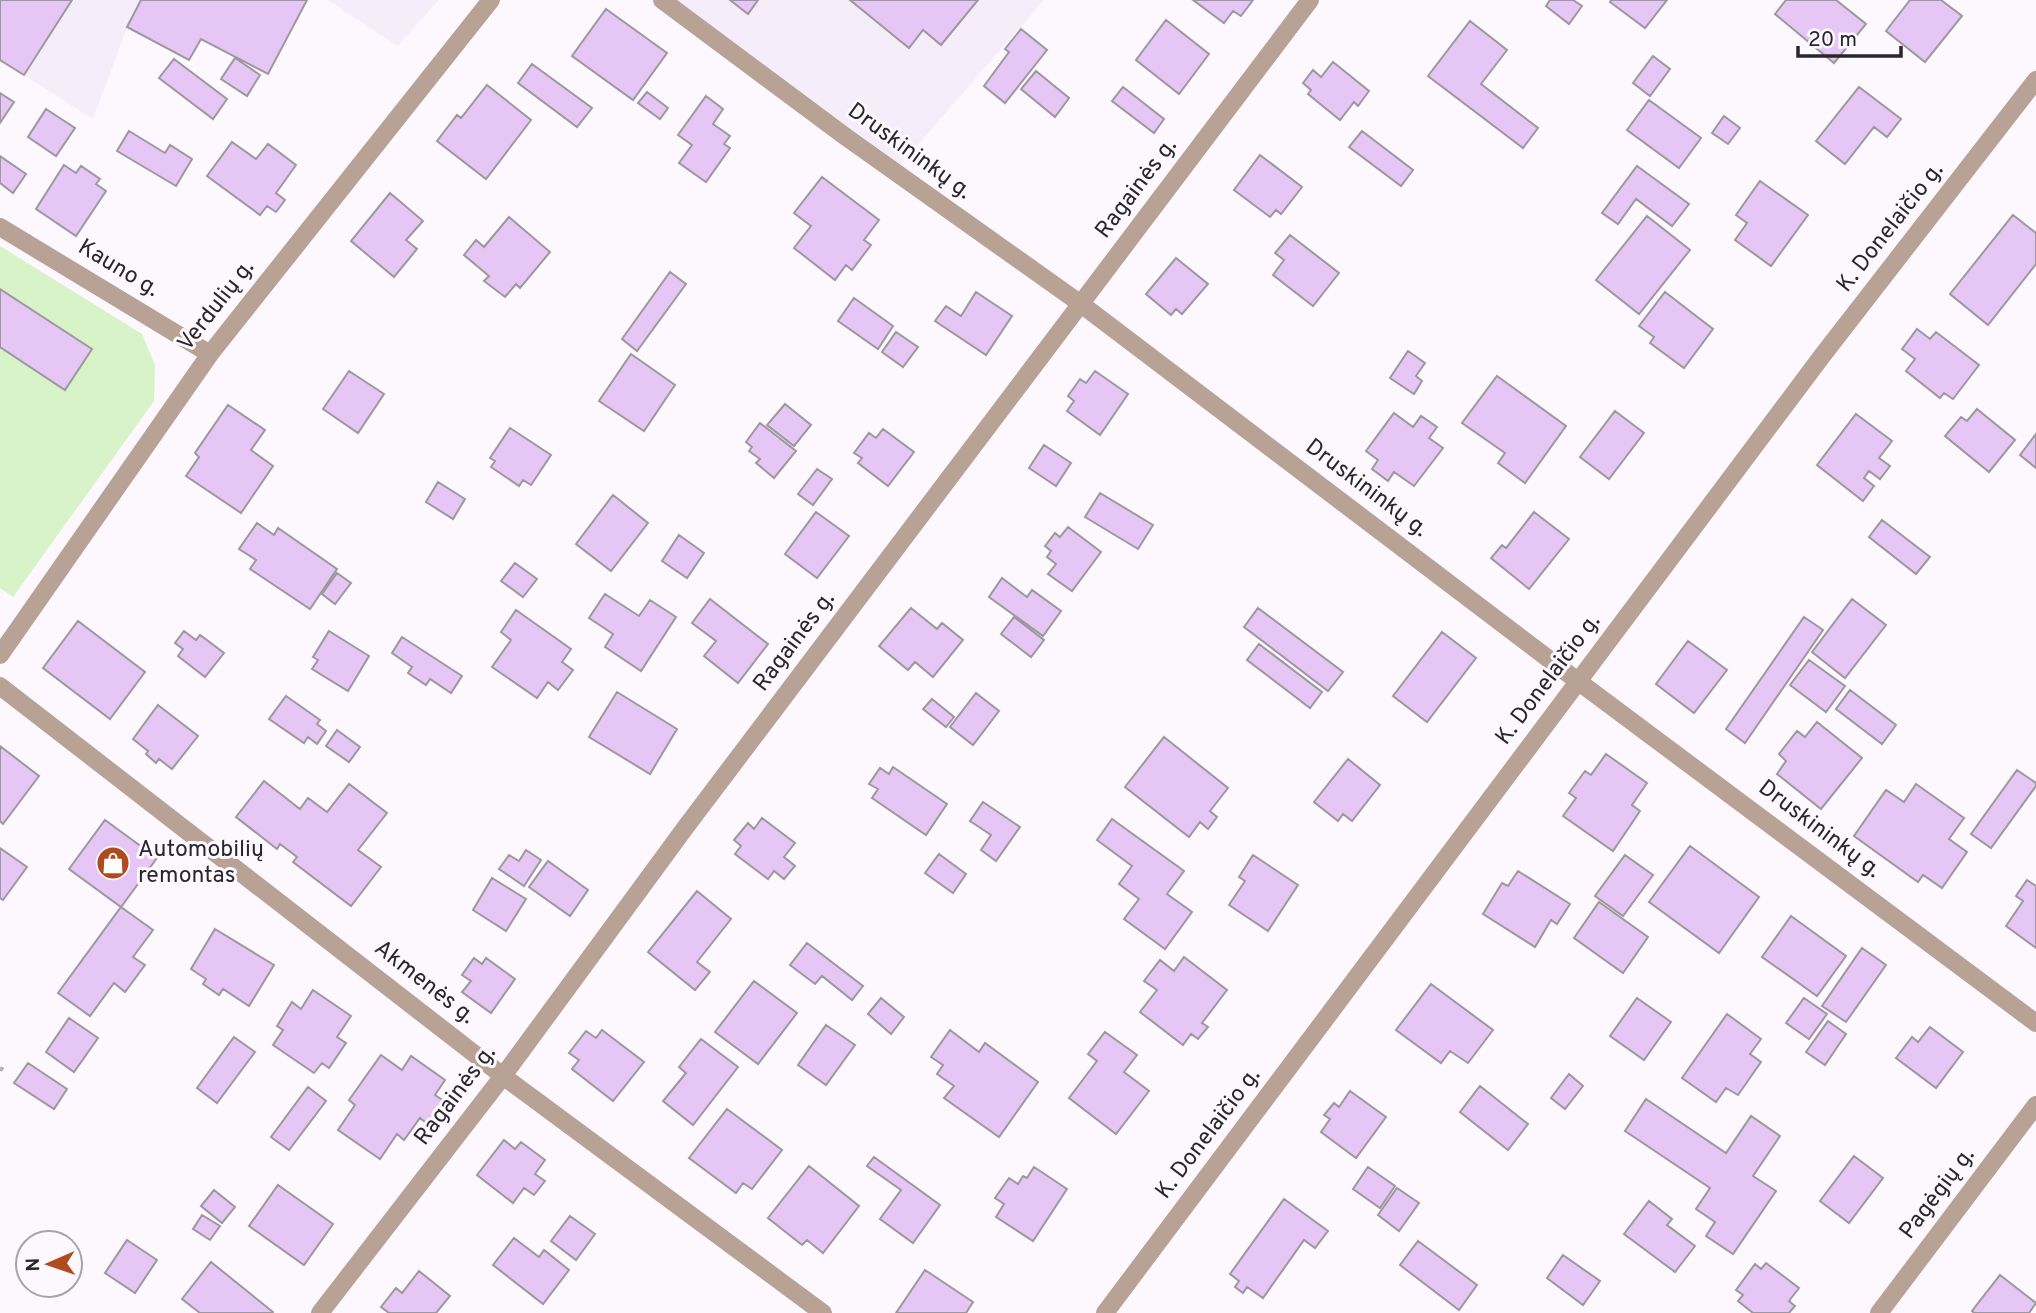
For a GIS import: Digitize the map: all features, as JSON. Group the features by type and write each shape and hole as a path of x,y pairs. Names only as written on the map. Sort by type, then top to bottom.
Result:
{"street":[{"name":"Verdulių g.","path":"0,655 210,354 491,0"},
{"name":"Druskininkų g.","path":"662,0 846,137 1081,304 1578,682 2036,1023"},
{"name":"Ragainės g.","path":"320,1313 503,1076 685,828 1310,0"},
{"name":"K. Donelaičio g.","path":"1105,1313 1822,356 2036,80"},
{"name":"Kauno g.","path":"0,227 210,354"},
{"name":"Akmenės g.","path":"0,686 503,1076 823,1313"},
{"name":"Pagėgių g.","path":"1879,1313 2036,1105"}],"shaded area":[{"path":"0,0 307,0 268,74 201,39 189,60 127,27 93,119 0,60"},
{"path":"328,0 439,0 397,46"},
{"path":"662,0 1044,0 894,172"}],"green space":[{"path":"0,246 142,334 155,365 154,401 13,597 0,588"}],"building":[{"path":"0,0 72,0 24,75 0,60"},
{"path":"141,0 307,0 268,74 201,39 189,60 127,27"},
{"path":"730,0 758,0 748,14"},
{"path":"850,0 978,0 941,45 923,30 909,48"},
{"path":"1193,0 1253,0 1241,16 1233,11 1224,23"},
{"path":"1550,0 1573,0 1582,6 1569,24 1546,6"},
{"path":"1667,0 1645,28 1610,2"},
{"path":"1786,0 1836,0 1866,24 1834,63 1775,14"},
{"path":"1910,0 1941,0 1962,16 1925,62 1886,31"},
{"path":"606,9 667,53 633,100 572,56"},
{"path":"1166,20 1209,54 1179,94 1136,60"},
{"path":"1470,21 1507,50 1481,84 1538,128 1523,148 1428,76"},
{"path":"1021,29 1047,50 1005,103 984,86 1009,52 1005,49"},
{"path":"1653,56 1670,69 1650,96 1633,83"},
{"path":"235,58 260,75 247,96 221,79"},
{"path":"174,59 227,99 213,119 159,78"},
{"path":"1333,62 1369,91 1358,106 1354,102 1340,120 1308,94 1311,90 1303,83 1313,70 1321,77"},
{"path":"532,64 592,108 577,127 518,83"},
{"path":"1036,71 1069,98 1055,117 1021,89"},
{"path":"487,85 531,120 486,179 437,141 457,115 461,118"},
{"path":"1123,87 1164,119 1154,133 1112,101"},
{"path":"1859,87 1901,119 1887,137 1874,127 1845,164 1816,141"},
{"path":"647,92 668,108 660,119 638,103"},
{"path":"0,93 14,102 0,123"},
{"path":"706,96 723,109 713,124 730,136 724,144 730,148 706,182 679,163 692,145 678,135"},
{"path":"1649,100 1701,138 1679,168 1627,130"},
{"path":"46,109 75,128 56,156 28,137"},
{"path":"1724,116 1740,128 1728,144 1712,133"},
{"path":"129,131 165,153 170,145 192,159 176,186 117,151"},
{"path":"1362,131 1413,170 1401,186 1349,147"},
{"path":"232,142 256,159 268,144 296,165 276,193 285,200 276,212 267,206 260,215 207,176"},
{"path":"1260,155 1302,187 1281,214 1276,210 1270,217 1234,190"},
{"path":"0,156 26,174 13,193 0,183"},
{"path":"64,165 76,173 81,166 100,179 96,184 106,191 76,236 36,209"},
{"path":"1637,166 1689,204 1672,226 1636,199 1618,224 1602,213"},
{"path":"822,177 879,220 864,240 871,245 852,270 846,265 835,280 794,248 811,226 794,213"},
{"path":"1760,181 1808,215 1771,266 1735,240 1747,223 1736,215"},
{"path":"390,193 423,221 406,240 417,249 394,277 351,241"},
{"path":"2013,215 2036,233 2036,264 1988,325 1950,294"},
{"path":"1647,216 1690,250 1639,314 1596,280"},
{"path":"509,217 550,252 520,288 516,284 505,297 484,281 489,276 464,255 476,240 484,247"},
{"path":"1290,235 1339,273 1313,306 1273,275 1284,260 1275,253"},
{"path":"1176,258 1208,284 1182,314 1176,309 1171,315 1146,294"},
{"path":"670,272 686,284 637,351 622,339"},
{"path":"0,289 92,349 65,390 0,347"},
{"path":"976,292 1012,316 986,355 935,321 946,306 961,316"},
{"path":"1665,292 1713,329 1684,368 1650,343 1654,337 1639,326"},
{"path":"854,298 893,326 878,349 838,321"},
{"path":"1917,329 1930,339 1936,332 1979,365 1953,399 1944,393 1940,398 1906,371 1915,359 1902,349"},
{"path":"896,332 918,347 903,367 882,352"},
{"path":"1408,351 1425,363 1416,376 1422,381 1414,394 1390,378"},
{"path":"631,354 675,385 644,431 599,401"},
{"path":"349,371 384,394 358,433 323,409"},
{"path":"1095,371 1128,394 1100,435 1067,411 1074,401 1068,396 1080,379 1086,383"},
{"path":"1497,376 1566,426 1525,483 1498,463 1505,453 1462,423"},
{"path":"785,404 811,425 794,446 767,425"},
{"path":"228,405 265,430 251,450 273,466 241,513 186,476 199,457 195,453"},
{"path":"1977,409 2015,440 1989,472 1945,436 1961,417 1967,421"},
{"path":"1615,411 1644,433 1609,479 1580,457"},
{"path":"1394,413 1413,427 1421,416 1437,427 1429,438 1443,448 1414,486 1394,472 1388,481 1372,469 1378,460 1366,451"},
{"path":"1856,414 1892,441 1879,458 1890,466 1880,479 1869,471 1864,478 1874,486 1863,501 1817,465"},
{"path":"760,423 796,451 774,478 756,463 760,459 749,451 752,447 746,442"},
{"path":"510,428 551,455 531,485 523,480 519,486 491,467 495,461 490,458"},
{"path":"883,429 914,452 888,486 858,463 862,458 854,453 869,433 876,438"},
{"path":"2036,434 2036,468 2020,455"},
{"path":"1044,445 1071,463 1056,486 1029,468"},
{"path":"817,469 832,479 813,505 798,494"},
{"path":"438,482 465,499 453,519 426,502"},
{"path":"1100,493 1153,525 1138,549 1085,517"},
{"path":"613,495 648,523 611,571 576,544"},
{"path":"816,512 849,536 817,578 785,554"},
{"path":"1534,512 1569,539 1529,589 1491,558 1502,545 1506,548"},
{"path":"1882,520 1930,557 1916,574 1869,537"},
{"path":"257,523 274,535 278,528 337,569 310,609 250,569 256,560 239,549"},
{"path":"1068,527 1101,552 1072,591 1048,574 1056,564 1047,557 1051,551 1045,546 1055,533 1060,537"},
{"path":"679,535 704,553 687,578 662,561"},
{"path":"515,563 537,579 523,597 501,581"},
{"path":"337,573 351,583 335,604 322,594"},
{"path":"1002,578 1027,597 1032,590 1061,611 1043,636 989,597"},
{"path":"605,594 639,616 650,600 676,617 641,671 605,647 613,634 589,618"},
{"path":"710,599 768,644 738,683 704,656 716,641 692,623"},
{"path":"1852,599 1886,625 1845,678 1812,652"},
{"path":"911,608 937,629 942,623 963,640 933,677 915,662 908,670 879,646"},
{"path":"1258,608 1343,672 1328,691 1244,627"},
{"path":"516,610 571,649 562,662 573,670 558,690 548,682 537,698 492,667 511,640 501,632"},
{"path":"1014,617 1044,640 1031,657 1001,634"},
{"path":"1804,617 1823,630 1745,743 1726,729"},
{"path":"78,621 145,672 110,719 43,668"},
{"path":"184,631 196,640 200,635 224,653 205,677 178,656 183,649 175,643"},
{"path":"329,631 369,656 348,691 312,669 318,660 313,657"},
{"path":"1442,632 1476,658 1427,722 1393,696"},
{"path":"402,637 462,676 451,693 430,679 426,685 408,673 412,667 392,653"},
{"path":"1688,641 1727,670 1694,713 1656,684"},
{"path":"1259,644 1322,692 1310,708 1247,660"},
{"path":"1809,660 1845,686 1826,712 1790,685"},
{"path":"1850,690 1896,725 1882,744 1836,709"},
{"path":"617,692 677,729 650,774 589,737"},
{"path":"976,693 999,711 973,745 950,727"},
{"path":"286,696 320,720 317,724 326,731 317,744 308,737 304,743 269,719"},
{"path":"932,699 954,717 946,727 923,709"},
{"path":"158,705 198,736 172,769 159,759 156,763 146,754 148,751 133,739"},
{"path":"1817,722 1862,758 1821,809 1777,774 1786,761 1779,754 1797,731 1805,737"},
{"path":"337,730 360,747 349,762 326,746"},
{"path":"1164,737 1228,788 1210,811 1217,817 1208,829 1200,822 1189,837 1125,787"},
{"path":"0,746 39,776 3,824 0,821"},
{"path":"1606,754 1647,783 1632,805 1640,811 1613,851 1563,816 1576,798 1569,793 1585,771 1591,775"},
{"path":"1348,759 1380,785 1352,821 1343,814 1338,821 1314,802"},
{"path":"893,767 947,804 926,835 872,798 878,789 869,784 880,768 889,774"},
{"path":"2017,770 2036,783 2036,786 1991,848 1971,834"},
{"path":"264,781 300,809 308,798 327,812 349,784 387,813 358,850 381,867 351,906 293,862 297,857 280,844 277,849 236,817"},
{"path":"1916,784 1964,818 1949,839 1967,852 1942,888 1923,875 1918,882 1854,836 1886,790 1904,802"},
{"path":"983,802 1020,827 996,861 981,850 991,835 970,821"},
{"path":"762,818 795,843 784,857 795,866 784,879 774,871 768,879 735,854 741,846 734,840 748,823 754,829"},
{"path":"1112,819 1184,871 1167,894 1192,912 1165,949 1124,919 1139,899 1119,884 1132,866 1097,840"},
{"name":"Automobilių remontas","path":"105,820 157,858 121,907 69,869"},
{"path":"1690,846 1759,897 1719,953 1649,902"},
{"path":"0,848 27,867 3,900 0,898"},
{"path":"526,850 541,860 524,886 499,869 509,855 519,861"},
{"path":"939,854 966,874 953,893 925,873"},
{"path":"1253,855 1298,885 1268,931 1229,905 1245,881 1239,877"},
{"path":"1625,855 1653,875 1623,916 1595,896"},
{"path":"548,861 588,890 570,916 529,887"},
{"path":"1518,871 1570,904 1557,924 1551,920 1535,947 1483,914 1502,883 1508,886"},
{"path":"492,878 526,899 506,931 473,910"},
{"path":"2027,880 2036,886 2036,948 2006,926 2023,901 2016,896"},
{"path":"697,891 731,919 697,962 710,972 695,990 648,952"},
{"path":"1599,902 1648,937 1623,973 1574,938"},
{"path":"121,907 153,930 133,957 145,965 125,992 114,983 90,1016 58,993"},
{"path":"1791,916 1846,956 1817,996 1762,957"},
{"path":"215,929 274,965 249,1006 223,989 219,995 203,984 206,979 191,969"},
{"path":"807,943 863,986 852,1000 822,976 815,984 790,965"},
{"path":"1862,948 1886,965 1846,1022 1822,1006"},
{"path":"1184,957 1227,990 1202,1023 1208,1027 1198,1039 1191,1034 1183,1045 1140,1012 1157,990 1144,981 1160,960 1174,971"},
{"path":"474,958 482,964 486,958 515,979 491,1013 462,992 471,981 462,975"},
{"path":"754,981 797,1013 758,1064 715,1032"},
{"path":"1431,984 1493,1030 1468,1063 1450,1051 1441,1063 1396,1030"},
{"path":"313,990 351,1016 337,1037 346,1043 329,1068 322,1063 314,1073 273,1045 283,1030 277,1026 292,1002 301,1009"},
{"path":"881,998 904,1017 891,1034 868,1014"},
{"path":"1637,998 1671,1022 1644,1060 1610,1036"},
{"path":"1804,998 1827,1014 1809,1039 1786,1023"},
{"path":"1727,1014 1761,1039 1750,1054 1761,1062 1738,1095 1726,1088 1716,1102 1682,1078"},
{"path":"69,1018 98,1038 74,1072 46,1052"},
{"path":"1828,1021 1846,1034 1825,1065 1806,1052"},
{"path":"826,1025 855,1045 826,1085 798,1065"},
{"path":"1930,1027 1963,1052 1936,1088 1896,1058 1912,1037 1918,1042"},
{"path":"602,1030 644,1062 613,1101 572,1069 579,1060 569,1053 586,1031 596,1038"},
{"path":"950,1030 979,1052 985,1043 1038,1082 999,1137 944,1098 954,1086 937,1074 943,1065 931,1057"},
{"path":"1105,1032 1137,1055 1124,1072 1149,1091 1116,1134 1069,1098 1097,1061 1088,1054"},
{"path":"234,1037 255,1052 217,1103 197,1088"},
{"path":"701,1039 738,1067 693,1125 663,1101 686,1073 679,1067"},
{"path":"381,1055 402,1070 411,1056 445,1080 435,1095 447,1103 430,1126 420,1118 404,1140 397,1134 380,1159 338,1130 355,1105 349,1100"},
{"path":"28,1063 67,1089 54,1109 14,1083"},
{"path":"1569,1074 1583,1086 1565,1109 1551,1098"},
{"path":"1480,1086 1528,1124 1508,1150 1460,1112"},
{"path":"308,1087 326,1101 289,1150 271,1137"},
{"path":"1350,1091 1386,1117 1356,1158 1321,1132 1330,1119 1324,1115 1334,1103 1339,1107"},
{"path":"1646,1099 1726,1153 1751,1116 1780,1136 1753,1176 1776,1191 1733,1254 1706,1236 1715,1222 1696,1209 1710,1188 1625,1131"},
{"path":"727,1109 782,1150 752,1189 743,1183 736,1193 689,1158"},
{"path":"504,1140 515,1149 521,1142 545,1160 535,1174 545,1181 534,1195 524,1188 513,1203 477,1175"},
{"path":"1854,1156 1883,1178 1849,1223 1820,1201"},
{"path":"874,1157 940,1205 913,1243 880,1219 901,1190 867,1166"},
{"path":"809,1166 859,1206 823,1253 807,1240 802,1245 768,1218"},
{"path":"1034,1167 1067,1189 1033,1241 996,1217 1004,1204 995,1198 1009,1178 1018,1184 1023,1176 1027,1178"},
{"path":"1368,1167 1395,1186 1380,1208 1353,1189"},
{"path":"278,1185 333,1224 304,1265 249,1226"},
{"path":"1397,1188 1419,1203 1399,1231 1378,1215"},
{"path":"214,1190 235,1207 222,1223 201,1206"},
{"path":"1284,1199 1328,1231 1315,1248 1304,1240 1263,1298 1247,1287 1243,1293 1235,1287 1239,1281 1230,1274"},
{"path":"1649,1201 1672,1219 1667,1225 1695,1246 1675,1272 1624,1234"},
{"path":"202,1215 220,1226 210,1240 193,1229"},
{"path":"570,1216 595,1234 576,1260 551,1241"},
{"path":"514,1238 539,1257 544,1250 569,1270 543,1304 493,1265"},
{"path":"127,1240 157,1260 135,1293 105,1273"},
{"path":"1418,1241 1477,1285 1459,1310 1400,1265"},
{"path":"1563,1255 1600,1281 1583,1305 1547,1278"},
{"path":"211,1262 273,1312 200,1313 182,1299"},
{"path":"1766,1263 1799,1288 1789,1301 1795,1306 1789,1313 1753,1313 1738,1301 1743,1295 1736,1290 1755,1264 1761,1269"},
{"path":"925,1270 973,1302 966,1313 896,1313"},
{"path":"419,1271 450,1296 436,1313 389,1313 381,1307 396,1288 402,1293"},
{"path":"2000,1275 2036,1303 2029,1313 1972,1311"}],"place":[{"name":"Automobilių remontas","path":"113,863"}]}
